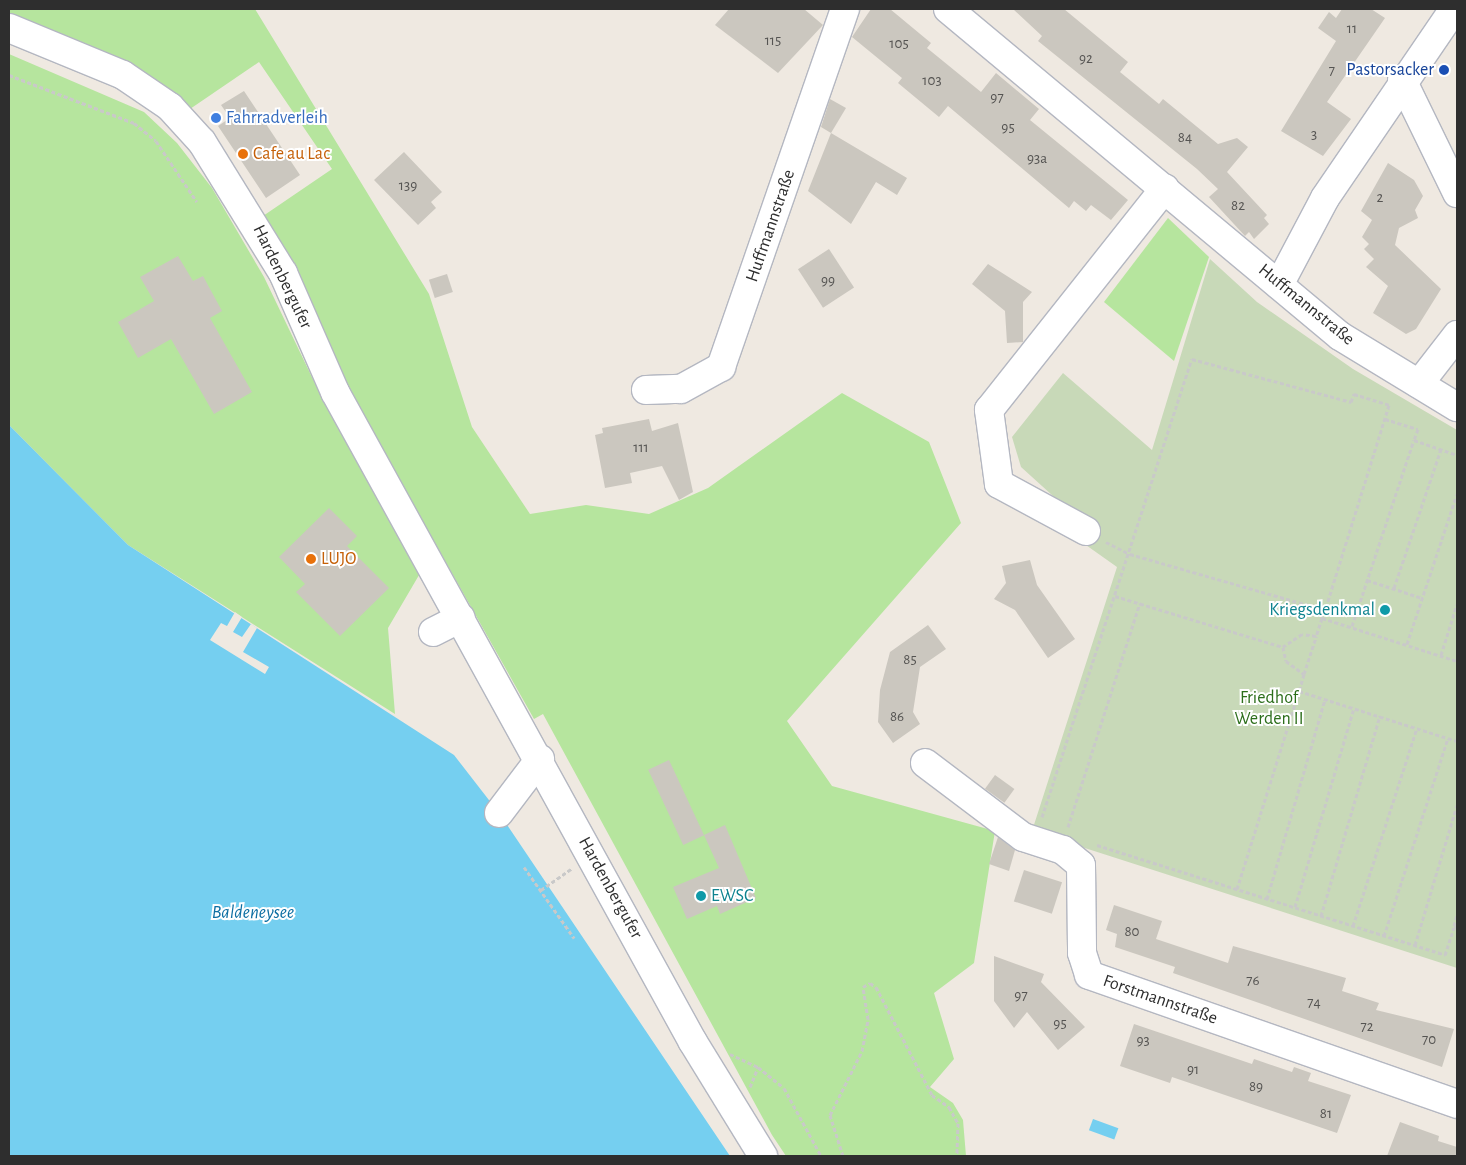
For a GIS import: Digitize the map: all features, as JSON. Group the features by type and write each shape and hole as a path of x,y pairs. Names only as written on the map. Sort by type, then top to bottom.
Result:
{"street":[{"name":"Huffmannstraße","path":"646,390 681,389 721,368 845,9"},
{"name":"Huffmannstraße","path":"948,9 1165,188 1340,336 1457,407"},
{"path":"1279,285 1325,198 1402,80 1454,9"},
{"name":"Hardenbergufer","path":"9,28 122,75 170,107 202,142 283,273 335,392 540,759 693,1042 764,1156"},
{"path":"1402,80 1457,193"},
{"path":"1086,531 999,484 988,410 1165,188"},
{"path":"1418,384 1457,335"},
{"path":"433,632 462,618"},
{"path":"499,813 540,759"},
{"name":"Forstmannstraße","path":"925,763 1023,837 1063,850 1081,865 1082,953 1089,975 1457,1104"}],"path":[{"path":"9,75 134,123 156,141 197,202"},
{"path":"1039,826 1130,554 1192,359 1351,402 1354,394 1389,406 1238,889"},
{"path":"1352,626 1418,429 1385,419"},
{"path":"1414,440 1457,455"},
{"path":"1394,588 1441,449"},
{"path":"1407,644 1457,494"},
{"path":"1130,554 1325,610"},
{"path":"1367,580 1422,598"},
{"path":"1115,596 1283,647"},
{"path":"1066,835 1140,603"},
{"path":"1441,655 1457,604"},
{"path":"1322,618 1457,661"},
{"path":"1283,647 1302,634 1316,636"},
{"path":"1283,647 1286,661 1304,674"},
{"path":"1300,691 1457,741"},
{"path":"1266,899 1324,699"},
{"path":"1294,907 1354,708"},
{"path":"1321,916 1380,716"},
{"path":"1353,926 1417,728"},
{"path":"1384,936 1448,738"},
{"path":"1415,946 1457,805"},
{"path":"1093,844 1445,955 1456,927 1457,915"},
{"path":"524,868 574,938"},
{"path":"541,890 551,882"},
{"path":"844,1156 830,1115 862,1051 868,1020 863,987 870,983 876,987 932,1095 949,1107 958,1123 956,1156"},
{"path":"758,1067 784,1088 821,1156"}],"green space":[{"path":"9,9 255,9 429,294 472,427 530,514 586,505 649,514 708,488 842,393 929,442 961,523 787,721 832,786 995,831 974,963 934,993 954,1059 930,1087 953,1103 963,1120 966,1156 786,1156 772,1135 543,714 534,719 346,385 263,216 332,169 259,62 190,109 124,66 9,14"},
{"path":"9,54 144,112 177,143 212,188 264,277 321,396 422,570 388,628 395,714 128,545 9,425"},
{"path":"1168,218 1209,257 1174,361 1104,302"},
{"name":"Friedhof Werden II","path":"1210,259 1257,302 1353,369 1457,430 1457,968 1032,831 1117,567 1076,538 1084,524 1021,467 1012,437 1063,373 1152,450"}],"water":[{"name":"Baldeneysee","path":"9,425 128,545 454,755 499,813 730,1156 9,1156"},
{"path":"1093,1119 1118,1128 1114,1140 1089,1130"}],"pier":[{"path":"235,612 242,617 233,632 242,637 251,624 257,628 243,652 269,667 265,674 210,640 221,623 227,626"}],"building":[{"path":"729,9 804,9 823,25 778,73 715,25"},
{"path":"871,9 890,9 931,43 927,48 981,92 996,73 1039,109 1030,120 1128,200 1111,220 1091,205 1086,211 1074,201 1069,208 948,106 939,117 898,83 902,78 852,37"},
{"path":"1013,9 1064,9 1128,62 1120,72 1159,104 1163,99 1218,144 1237,138 1248,147 1227,172 1267,215 1264,218 1269,224 1254,239 1249,232 1245,236 1209,197 1218,189 1197,169 1038,41 1042,36"},
{"path":"1342,9 1371,9 1385,18 1327,102 1351,119 1323,156 1281,131 1336,41 1318,28 1329,12 1336,18"},
{"path":"244,91 300,175 266,198 218,126 230,118 221,105"},
{"path":"830,99 846,108 831,133 821,127"},
{"path":"831,133 907,178 897,195 876,182 851,224 808,191"},
{"path":"404,152 442,192 431,202 436,208 418,225 374,180"},
{"path":"1388,163 1414,180 1423,196 1415,210 1418,218 1399,228 1395,245 1441,289 1416,329 1406,334 1373,313 1388,286 1366,267 1374,259 1364,249 1369,244 1362,237 1372,220 1361,211"},
{"path":"829,249 854,288 823,308 798,269"},
{"path":"178,256 193,281 203,276 222,311 210,318 252,392 214,414 171,339 138,358 118,322 154,301 140,277"},
{"path":"988,264 1032,292 1023,302 1023,342 1007,343 1005,311 972,284"},
{"path":"447,274 453,292 435,298 429,280"},
{"path":"649,419 652,431 678,423 693,492 679,500 662,466 630,473 632,483 605,488 595,435 603,433 602,428"},
{"path":"329,508 357,536 347,546 389,588 340,636 296,592 305,584 279,557"},
{"path":"1030,560 1037,585 1075,639 1048,658 1015,610 994,599 1006,583 1002,566"},
{"path":"928,625 946,649 920,667 913,712 920,724 893,743 878,722 880,690 890,652"},
{"path":"669,760 704,835 683,845 648,770"},
{"path":"995,775 1014,789 1004,803 985,789"},
{"path":"725,825 756,898 720,914 717,906 687,919 673,887 719,868 704,835"},
{"path":"998,837 1015,850 1009,871 989,864"},
{"path":"1024,870 1062,882 1052,914 1014,901"},
{"path":"1114,905 1162,921 1156,939 1228,963 1233,946 1346,978 1342,991 1379,1003 1376,1010 1454,1029 1442,1067 1173,973 1175,967 1115,947 1117,934 1106,930"},
{"path":"994,956 1044,974 1041,982 1085,1027 1058,1050 1027,1012 1014,1028 994,1001"},
{"path":"1134,1024 1252,1064 1254,1059 1292,1072 1294,1067 1311,1073 1308,1081 1351,1095 1337,1133 1172,1077 1170,1083 1120,1066"},
{"path":"1400,1122 1439,1136 1438,1141 1457,1147 1457,1156 1387,1156"}],"place":[{"name":"Pastorsacker","path":"1444,70"},
{"name":"Fahrradverleih","path":"216,118"},
{"name":"Cafe au Lac","path":"243,154"},
{"name":"LUJO","path":"311,559"},
{"name":"Kriegsdenkmal","path":"1385,610"},
{"name":"EWSC","path":"701,896"}]}
